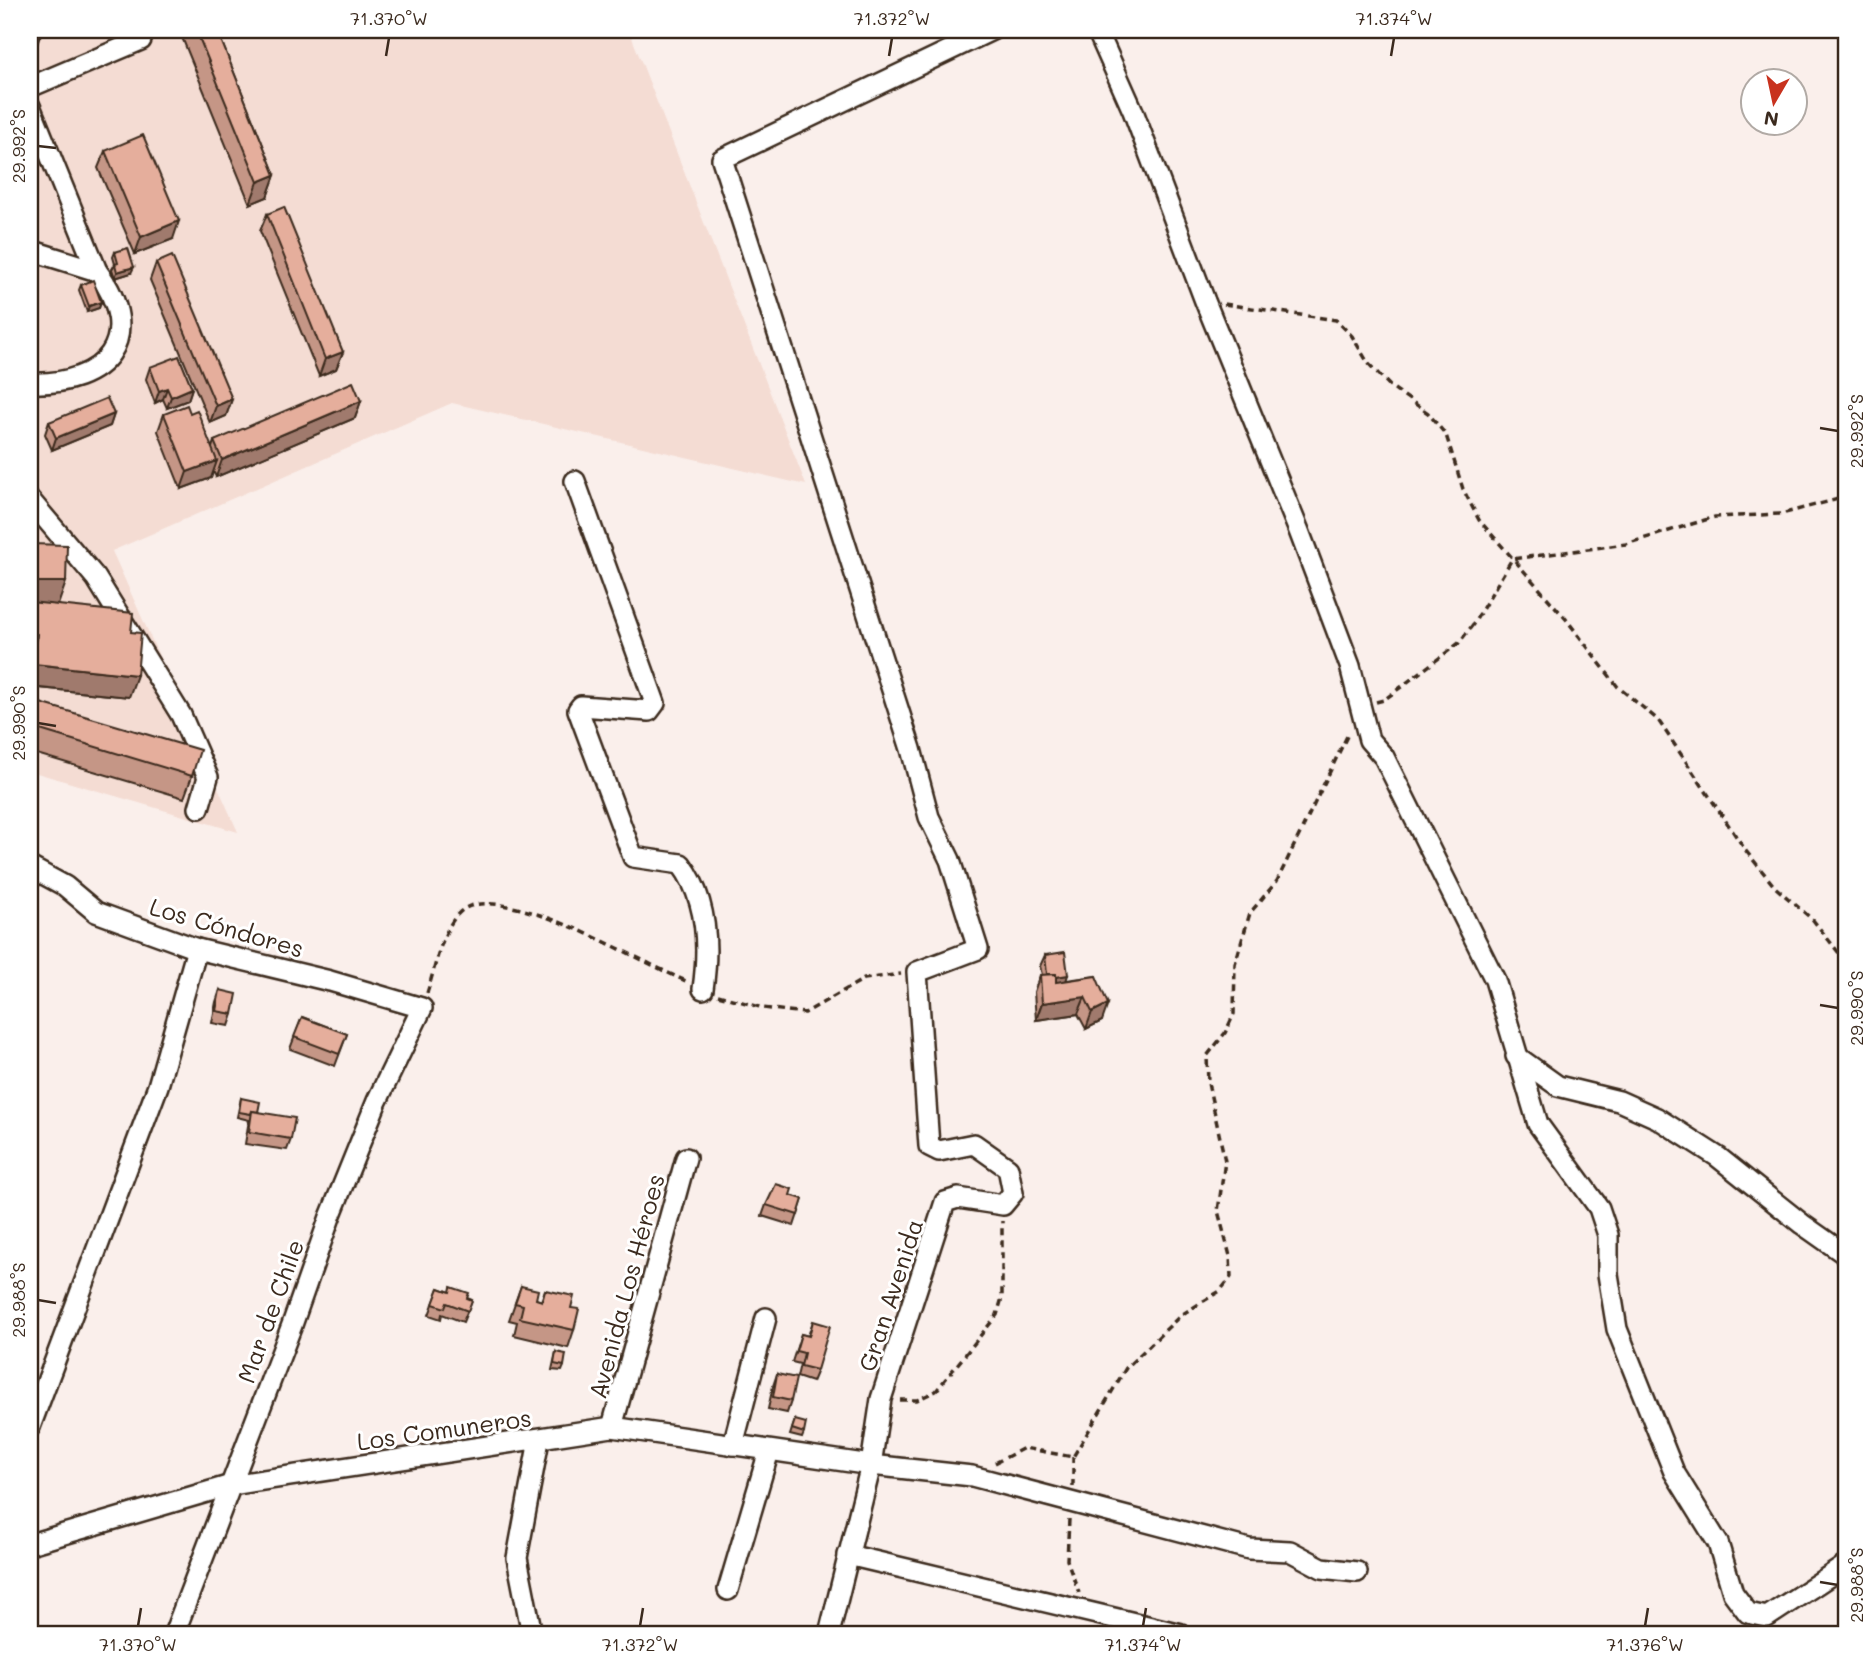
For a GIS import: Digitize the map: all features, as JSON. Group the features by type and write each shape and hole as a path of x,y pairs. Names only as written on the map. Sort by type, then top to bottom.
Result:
{"street":[{"path":"992,30 722,159 911,749 929,817 950,860 978,948 917,972 929,1146 939,1151 974,1144 1008,1168 1013,1193 1003,1205"},
{"path":"1097,30 1133,111 1205,301 1299,531 1362,706 1368,740 1384,757 1494,980 1538,1124 1599,1208 1608,1235 1608,1274 1617,1329 1674,1472 1718,1543 1733,1593 1748,1613 1768,1617 1846,1565"},
{"path":"30,87 141,40"},
{"path":"30,106 97,271 105,282 115,308 117,336 114,351 100,366 82,377 59,383 30,383"},
{"path":"30,250 97,271"},
{"path":"575,481 655,703 649,711 581,706 578,710 633,857 681,864 688,874 705,922 708,959 704,989"},
{"path":"30,500 96,578 181,715 208,777 200,808"},
{"name":"Los Cóndores","path":"30,867 65,886 96,912 197,949 330,981 422,1008"},
{"path":"30,1427 158,1086 197,949"},
{"name":"Mar de Chile","path":"174,1634 330,1217 377,1101 422,1008"},
{"path":"1516,1056 1558,1086 1619,1101 1657,1118 1718,1157 1846,1255"},
{"name":"Avenida Los Héroes","path":"612,1427 686,1158"},
{"name":"Gran Avenida","path":"828,1634 871,1465 881,1399 945,1202 958,1198 1003,1205"},
{"path":"733,1445 766,1318"},
{"name":"Los Comuneros","path":"30,1545 231,1485 612,1427 871,1465 972,1476 1249,1549 1290,1551 1322,1569 1357,1572"},
{"path":"533,1634 517,1558 539,1440"},
{"path":"728,1590 769,1451"},
{"path":"848,1555 1181,1634"}],"path":[{"path":"1205,301 1336,320 1352,336 1368,363 1390,386 1428,412 1446,435 1463,489 1479,520 1566,619 1618,687 1658,720 1746,851 1775,887 1813,920 1846,962"},
{"path":"1512,559 1626,544 1715,517 1782,514 1846,498"},
{"path":"1092,1613 1080,1597 1067,1560 1067,1525 1073,1503 1073,1457 1126,1368 1181,1315 1220,1291 1231,1277 1230,1256 1218,1211 1224,1161 1208,1083 1208,1056 1225,1033 1234,1014 1235,964 1250,913 1277,881 1362,706 1384,700 1459,643 1475,623 1512,559"},
{"path":"422,1008 454,920 465,908 480,902 497,903 558,922 704,989 753,1005 805,1013 864,979 917,972"},
{"path":"881,1399 917,1400 936,1391 997,1315 1002,1298 1003,1205"},
{"path":"972,1476 1024,1448 1073,1457"}],"shaded area":[{"path":"30,30 629,30 806,485 452,403 112,551 238,832 30,771"}],"building":[{"path":"30,30 38,30 40,36 30,39"},
{"path":"196,30 217,30 275,175 258,182"},
{"path":"143,135 179,221 141,237 105,151"},
{"path":"284,207 343,352 325,359 267,214"},
{"path":"128,248 134,267 117,272 115,252"},
{"path":"172,256 232,399 216,406 156,263"},
{"path":"93,280 101,302 89,306 81,285"},
{"path":"179,356 192,388 171,397 167,388 159,391 150,367"},
{"path":"353,382 361,401 222,460 214,441"},
{"path":"107,398 114,414 56,438 49,422"},
{"path":"187,405 190,413 197,410 217,461 187,472 164,414"},
{"path":"30,544 67,545 66,582 30,582"},
{"path":"30,602 133,613 131,632 141,633 137,675 34,664 37,634 30,633"},
{"path":"30,700 200,750 192,776 30,727"},
{"path":"1065,952 1068,975 1056,977 1056,974 1047,974 1045,955"},
{"path":"1056,974 1056,982 1096,976 1108,1004 1092,1012 1085,997 1042,1003 1040,975"},
{"path":"220,990 237,994 233,1014 216,1011"},
{"path":"302,1017 347,1034 339,1054 294,1037"},
{"path":"241,1098 260,1102 258,1112 239,1112"},
{"path":"252,1111 295,1118 291,1139 249,1132"},
{"path":"776,1184 792,1189 790,1195 803,1199 798,1215 766,1205"},
{"path":"521,1286 538,1290 536,1299 542,1301 545,1290 574,1296 571,1308 579,1309 574,1330 520,1318 523,1305 515,1303"},
{"path":"451,1287 469,1293 467,1298 472,1300 468,1311 447,1303 445,1308 433,1304 439,1288 450,1292"},
{"path":"813,1321 830,1326 817,1370 801,1366 804,1353 796,1351 801,1334 809,1336"},
{"path":"556,1352 566,1354 564,1366 554,1364"},
{"path":"777,1374 796,1378 791,1401 773,1397"},
{"path":"795,1420 806,1423 804,1433 792,1429"}]}
